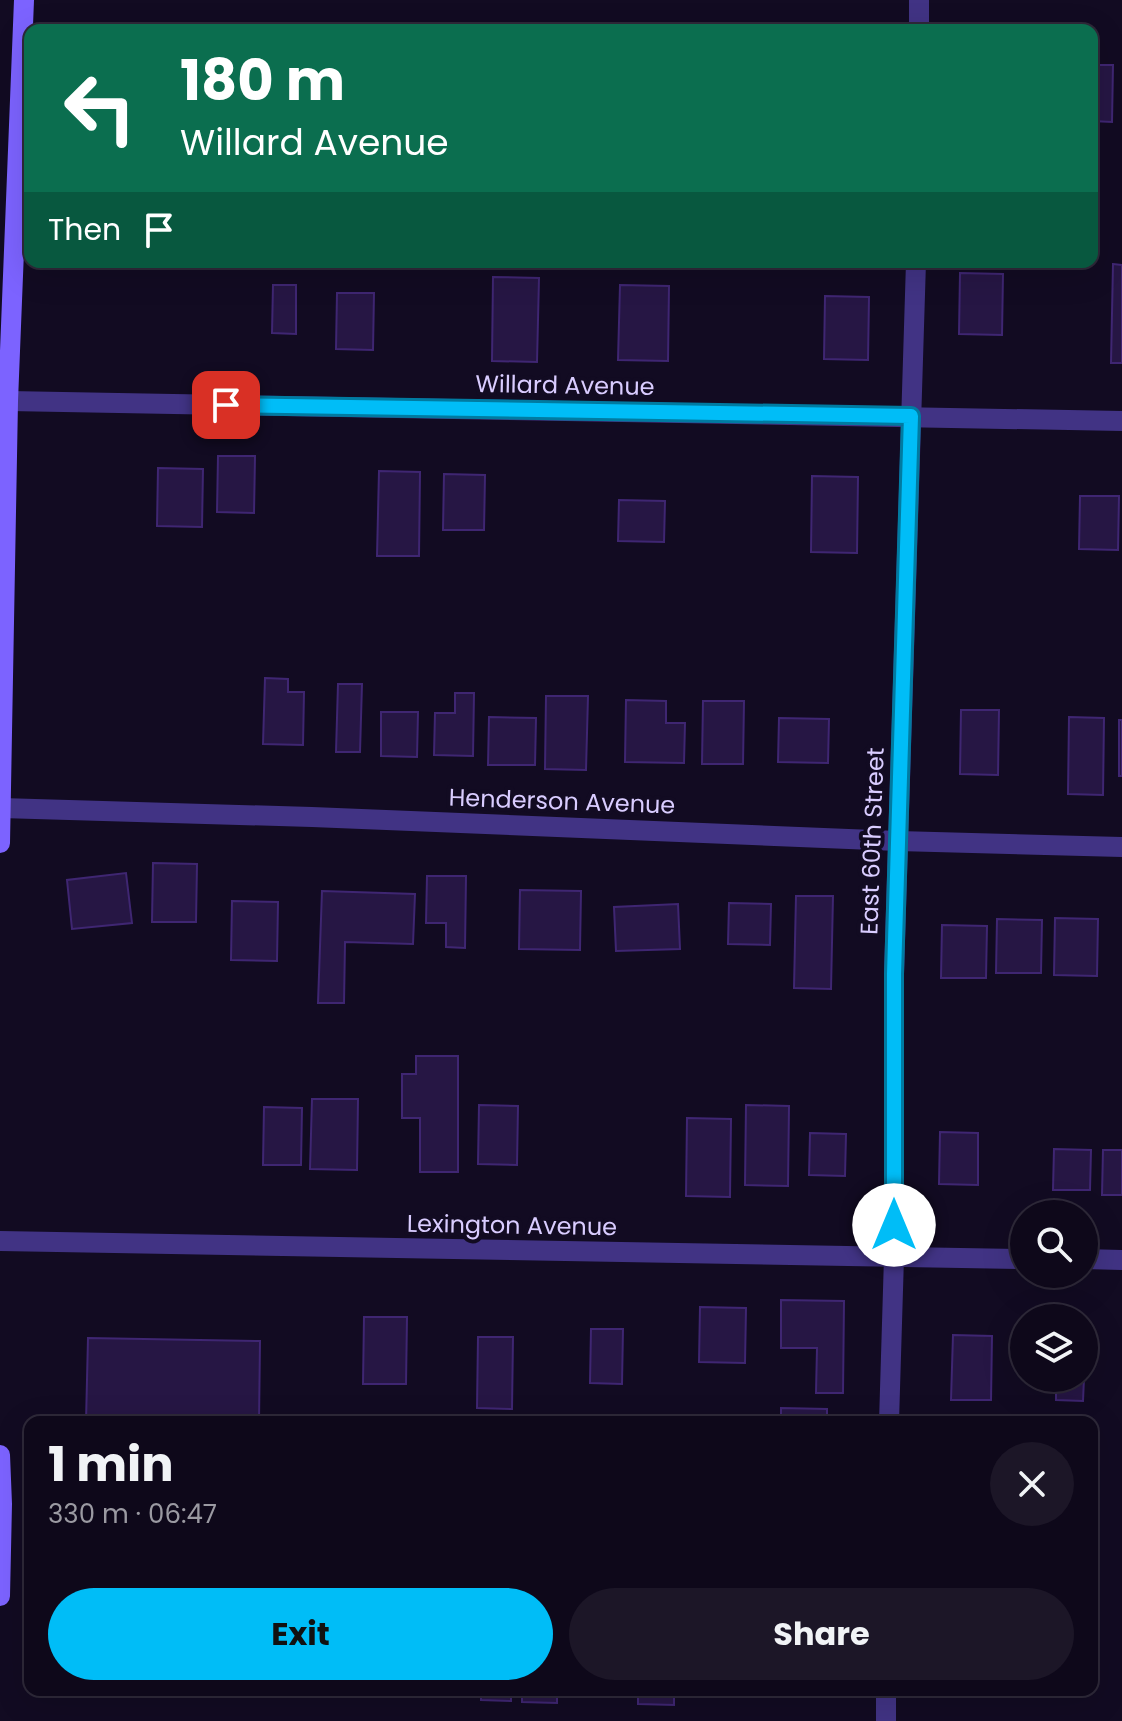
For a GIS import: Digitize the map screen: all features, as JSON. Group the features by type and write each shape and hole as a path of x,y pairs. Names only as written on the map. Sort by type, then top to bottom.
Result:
{"main road":[{"path":"0,843 8,401 24,0"},
{"path":"0,1455 0,1596"}],"street":[{"path":"919,0 919,24"},
{"name":"East 60th Street","path":"889,1416 894,1257 894,974 916,268"},
{"name":"Willard Avenue","path":"8,401 1122,421"},
{"name":"Henderson Avenue","path":"1,808 1122,847"},
{"name":"Lexington Avenue","path":"0,1241 1010,1259"},
{"path":"1098,1259 1122,1260"},
{"path":"886,1696 886,1721"}],"building":[{"path":"1098,65 1113,65 1112,122 1098,121"},
{"path":"1113,264 1122,265 1122,363 1111,363"},
{"path":"960,273 1003,274 1002,335 959,334"},
{"path":"493,277 539,278 537,362 492,361"},
{"path":"273,285 296,285 296,334 272,333"},
{"path":"620,285 669,286 668,361 618,360"},
{"path":"337,293 374,293 373,350 336,349"},
{"path":"825,296 869,297 868,360 824,359"},
{"path":"218,456 255,456 254,513 217,512"},
{"path":"158,468 203,469 202,527 157,526"},
{"path":"379,471 420,472 419,556 377,556"},
{"path":"444,474 485,475 484,530 443,530"},
{"path":"812,476 858,477 857,553 811,552"},
{"path":"1080,496 1119,496 1118,550 1079,549"},
{"path":"619,500 665,501 664,542 618,541"},
{"path":"265,678 288,679 288,692 304,692 303,745 263,744"},
{"path":"338,684 362,684 360,752 336,752"},
{"path":"455,693 474,693 473,756 434,755 435,713 455,713"},
{"path":"546,696 588,696 586,770 545,769"},
{"path":"626,700 666,701 666,723 685,723 684,763 625,762"},
{"path":"703,701 744,701 743,764 702,764"},
{"path":"961,710 999,710 998,775 960,774"},
{"path":"381,712 418,712 417,757 381,756"},
{"path":"489,717 536,718 535,765 488,765"},
{"path":"1069,717 1104,718 1103,795 1068,794"},
{"path":"779,718 829,719 828,763 778,762"},
{"path":"1119,720 1122,720 1122,776 1119,776"},
{"path":"153,863 197,864 196,922 152,922"},
{"path":"126,873 132,923 72,929 67,880"},
{"path":"427,876 466,876 465,948 446,947 446,923 426,923"},
{"path":"520,890 581,891 580,950 519,949"},
{"path":"322,891 415,894 413,944 345,942 344,1003 318,1003"},
{"path":"796,896 833,896 831,989 794,988"},
{"path":"232,901 278,902 277,961 231,960"},
{"path":"729,903 771,904 770,945 728,944"},
{"path":"678,904 680,949 616,951 614,907"},
{"path":"1055,918 1098,919 1097,976 1054,975"},
{"path":"997,919 1042,920 1041,973 996,973"},
{"path":"942,925 987,926 986,978 941,978"},
{"path":"416,1056 458,1056 458,1172 420,1172 420,1118 402,1118 402,1074 416,1074"},
{"path":"312,1099 358,1099 357,1170 310,1169"},
{"path":"479,1105 518,1106 517,1165 478,1164"},
{"path":"746,1105 789,1106 788,1186 745,1185"},
{"path":"264,1107 302,1108 301,1165 263,1165"},
{"path":"687,1118 731,1119 730,1197 686,1196"},
{"path":"940,1132 978,1133 978,1185 939,1184"},
{"path":"810,1133 846,1134 845,1176 809,1175"},
{"path":"1054,1149 1091,1150 1090,1190 1053,1190"},
{"path":"1103,1150 1122,1150 1122,1195 1102,1195"},
{"path":"781,1300 844,1301 843,1393 816,1393 817,1348 781,1348"},
{"path":"700,1307 746,1308 745,1363 699,1362"},
{"path":"364,1317 407,1317 406,1384 363,1384"},
{"path":"591,1329 623,1329 622,1384 590,1383"},
{"path":"953,1335 992,1336 991,1400 951,1400"},
{"path":"478,1337 513,1337 512,1409 477,1408"},
{"path":"88,1338 260,1341 259,1416 86,1416"},
{"path":"1056,1392 1083,1392 1083,1401 1056,1400"},
{"path":"781,1408 827,1409 827,1416 781,1416"},
{"path":"481,1696 511,1696 511,1701 481,1700"},
{"path":"522,1696 557,1696 557,1703 522,1702"},
{"path":"638,1696 674,1696 674,1705 638,1704"}],"route":[{"path":"226,405 911,416 894,974 894,1225"}]}
